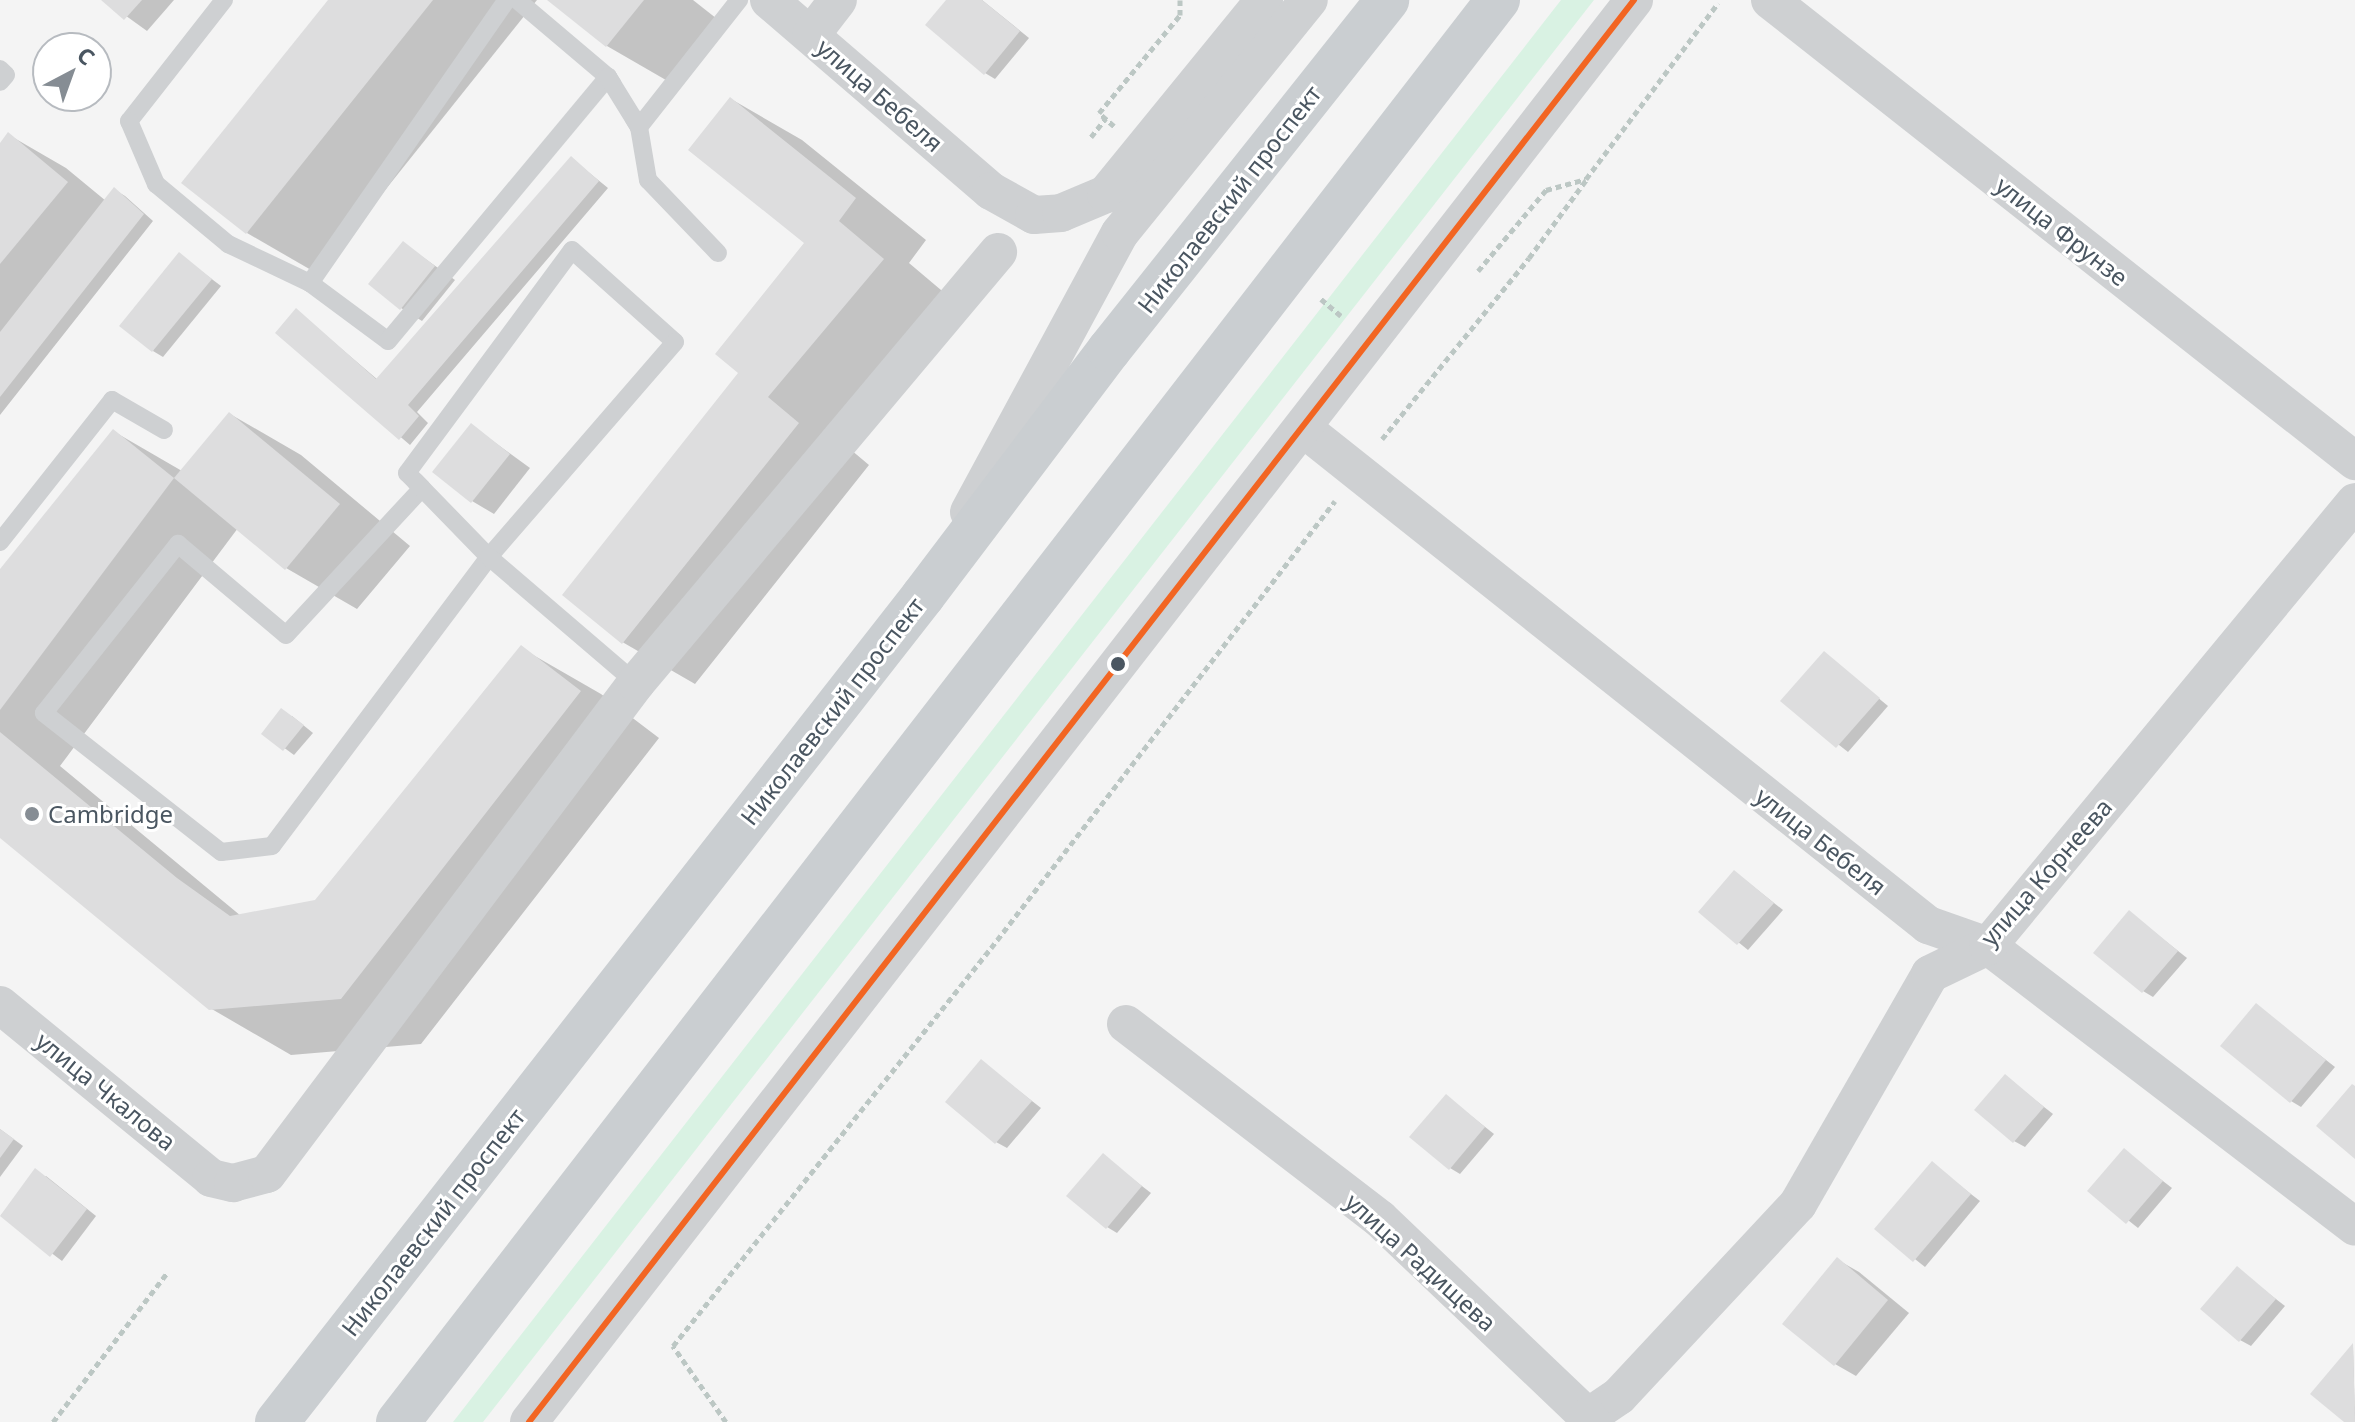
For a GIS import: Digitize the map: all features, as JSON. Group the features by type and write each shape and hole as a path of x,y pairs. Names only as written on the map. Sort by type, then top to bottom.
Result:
{"main road":[{"name":"Николаевский проспект","path":"277,1422 923,596 1109,350 1387,0"},
{"path":"398,1422 1498,0"}],"street":[{"name":"улица Бебеля","path":"769,0 991,191 1034,215 1061,213 1106,194 1264,0"},
{"path":"811,35 838,0"},
{"path":"923,596 1120,233 1309,0"},
{"path":"529,1422 1304,429 1634,0"},
{"name":"улица Фрунзе","path":"1770,0 2355,461"},
{"path":"636,683 998,252"},
{"name":"улица Бебеля","path":"1304,429 1928,925 1988,946 2355,1227"},
{"name":"улица Корнеева","path":"1591,1420 1619,1396 1798,1204 1930,974 1988,946 2355,502"},
{"name":"улица Чкалова","path":"0,1005 211,1178 233,1183 267,1174 636,683"},
{"name":"улица Радищева","path":"1126,1024 1380,1219 1591,1420"}],"lane":[{"path":"224,0 129,121 156,184 228,244 310,283 388,341 608,77"},
{"path":"310,283 507,0"},
{"path":"517,0 608,77 639,127 648,180 718,253"},
{"path":"639,127 739,0"},
{"path":"0,69 6,75 0,82"},
{"path":"422,488 286,635 178,544 44,713 221,852 272,846 489,557 675,342 572,250 407,473 422,488 489,557 636,683"},
{"path":"0,542 112,400 164,430"}],"path":[{"path":"1099,113 1180,15 1180,0"},
{"path":"1381,441 1529,258 1718,3"},
{"path":"1091,137 1106,118"},
{"path":"1546,190 1586,179"},
{"path":"726,1422 673,1346 991,948 1336,500"},
{"path":"53,1422 167,1273"}],"green space":[{"path":"1561,0 1594,0 483,1422 453,1422"}],"building":[{"path":"101,0 142,0 124,20"},
{"path":"328,0 433,0 246,234 181,183"},
{"path":"547,0 644,0 606,47"},
{"path":"946,0 982,0 1020,31 984,75 925,25"},
{"path":"730,97 856,198 839,221 884,259 768,397 799,423 622,644 562,595 738,373 715,354 804,243 688,150"},
{"path":"8,132 68,182 0,264 0,143"},
{"path":"571,156 599,181 408,405 419,416 399,440 275,333 296,308 376,379"},
{"path":"114,187 144,214 0,397 0,332"},
{"path":"403,241 435,266 400,310 368,284"},
{"path":"179,252 212,279 152,352 119,326"},
{"path":"229,412 340,504 285,570 174,478"},
{"path":"471,423 510,454 471,503 432,472"},
{"path":"113,429 174,478 0,710 0,569"},
{"path":"521,645 581,691 341,999 209,1010 0,838 0,732 177,878 230,916 315,900"},
{"path":"1824,651 1880,698 1836,748 1780,701"},
{"path":"281,708 304,725 283,751 261,734"},
{"path":"1734,870 1774,903 1737,945 1698,912"},
{"path":"2129,910 2178,951 2142,993 2093,953"},
{"path":"2256,1003 2326,1060 2290,1103 2220,1046"},
{"path":"981,1059 1032,1101 995,1144 945,1102"},
{"path":"2005,1074 2044,1107 2013,1143 1974,1110"},
{"path":"2352,1084 2355,1086 2355,1159 2316,1126"},
{"path":"1446,1094 1485,1127 1449,1170 1409,1137"},
{"path":"0,1129 14,1139 0,1158"},
{"path":"2124,1148 2163,1181 2126,1224 2087,1191"},
{"path":"1103,1153 1142,1186 1106,1229 1066,1196"},
{"path":"1932,1161 1971,1194 1913,1262 1874,1229"},
{"path":"35,1168 87,1209 50,1257 0,1216"},
{"path":"1837,1257 1888,1300 1834,1366 1782,1324"},
{"path":"2237,1266 2276,1299 2239,1342 2200,1309"},
{"path":"2353,1343 2355,1422 2344,1422 2310,1394"}],"transit line":[{"path":"529,1422 1634,0"}],"place":[{"name":"Cambridge","path":"32,814"}]}
